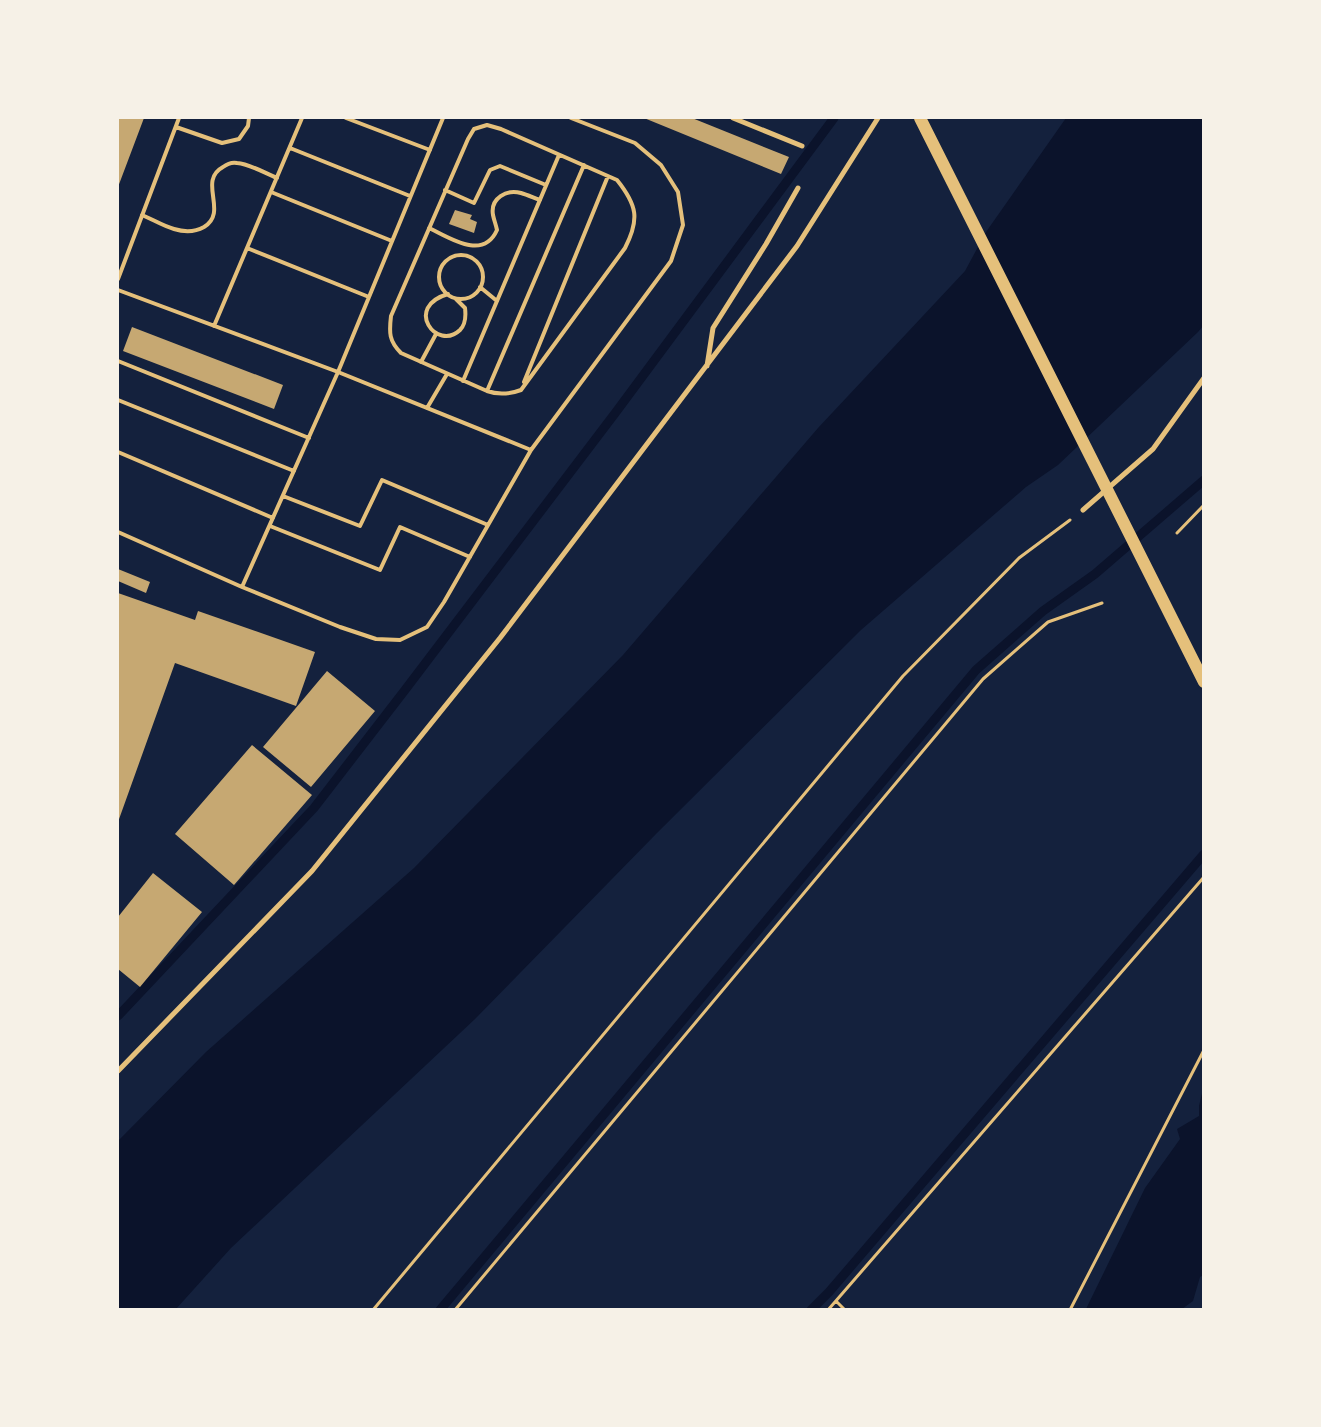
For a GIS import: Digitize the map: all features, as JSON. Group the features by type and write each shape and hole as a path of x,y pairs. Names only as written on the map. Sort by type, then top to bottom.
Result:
{"main road":[{"path":"920,118 1204,682"}],"street":[{"path":"732,118 802,146"},
{"path":"118,1070 312,871 500,638 797,246 878,118"},
{"path":"707,367 712,328 766,244 798,188"},
{"path":"1082,510 1153,449 1204,378"}],"lane":[{"path":"118,279 179,118"},
{"path":"176,126 222,143 239,139 248,126 249,118"},
{"path":"214,326 302,118"},
{"path":"346,118 430,150"},
{"path":"242,587 338,372 443,118"},
{"path":"118,532 242,587 340,627 376,639 400,640 426,627 444,602 531,450 671,261 683,225 678,192 661,165 635,144 571,118"},
{"path":"487,126 501,129 559,155 617,180 628,195 635,214 634,232 625,248 521,390 511,393 494,394 401,353 393,345 390,332 391,316 474,128 487,126"},
{"path":"290,148 410,196"},
{"path":"463,381 559,155"},
{"path":"142,215 173,229 185,232 198,230 210,224 214,214 215,202 212,192 212,180 214,174 220,168 232,163 239,163 277,178"},
{"path":"445,190 474,203 490,170 500,166 546,185"},
{"path":"487,391 584,166"},
{"path":"521,390 608,176"},
{"path":"271,192 392,241"},
{"path":"429,228 460,243 475,246 486,244 494,238 497,230 493,214 493,204 498,196 509,192 520,192 540,200"},
{"path":"247,248 369,297"},
{"path":"448,294 436,298 427,306 426,319 428,325 436,334 450,335 462,328 465,322 465,308 461,302 454,298 448,294 440,282 439,275 445,262 458,255 471,257 481,267 483,274 480,287 476,293 469,297 462,299 454,298"},
{"path":"480,287 497,301"},
{"path":"118,290 338,372 531,450"},
{"path":"421,362 436,334"},
{"path":"118,360 309,438"},
{"path":"427,408 447,374"},
{"path":"118,400 294,471"},
{"path":"118,452 273,518"},
{"path":"283,496 360,526 382,480 488,525"},
{"path":"270,526 380,570 400,527 470,557"}],"path":[{"path":"1177,533 1204,504"},
{"path":"373,1310 903,676 1019,558 1082,510"},
{"path":"456,1310 983,678 1048,622 1102,603"},
{"path":"828,1310 1204,877"},
{"path":"1070,1310 1204,1050"},
{"path":"836,1301 845,1310"}],"water":[{"path":"1066,118 1203,118 1204,325 1058,465 1026,487 861,630 656,834 475,1019 231,1248 176,1309 118,1310 118,1141 206,1052 414,868 623,655 818,428 965,271 986,232"},
{"path":"1203,1089 1203,1275 1200,1277 1193,1301 1182,1309 1086,1309 1145,1188 1180,1139 1177,1129 1199,1116"}],"building":[{"path":"118,118 144,118 118,187"},
{"path":"644,118 692,118 789,157 781,174"},
{"path":"455,210 472,215 470,219 477,222 474,233 449,224"},
{"path":"132,327 283,385 274,409 123,351"},
{"path":"118,569 150,582 146,593 118,581"},
{"path":"118,593 195,620 198,611 315,652 296,706 175,663 118,822"},
{"path":"327,671 375,711 311,787 263,747"},
{"path":"252,745 312,795 234,885 175,834"},
{"path":"153,873 202,912 140,987 118,969 118,917"}],"waterway":[{"path":"118,1016 314,808 616,412 834,118"},
{"path":"440,1310 976,670 1043,611 1095,574 1204,480"},
{"path":"811,1310 829,1292 1204,854"}]}
